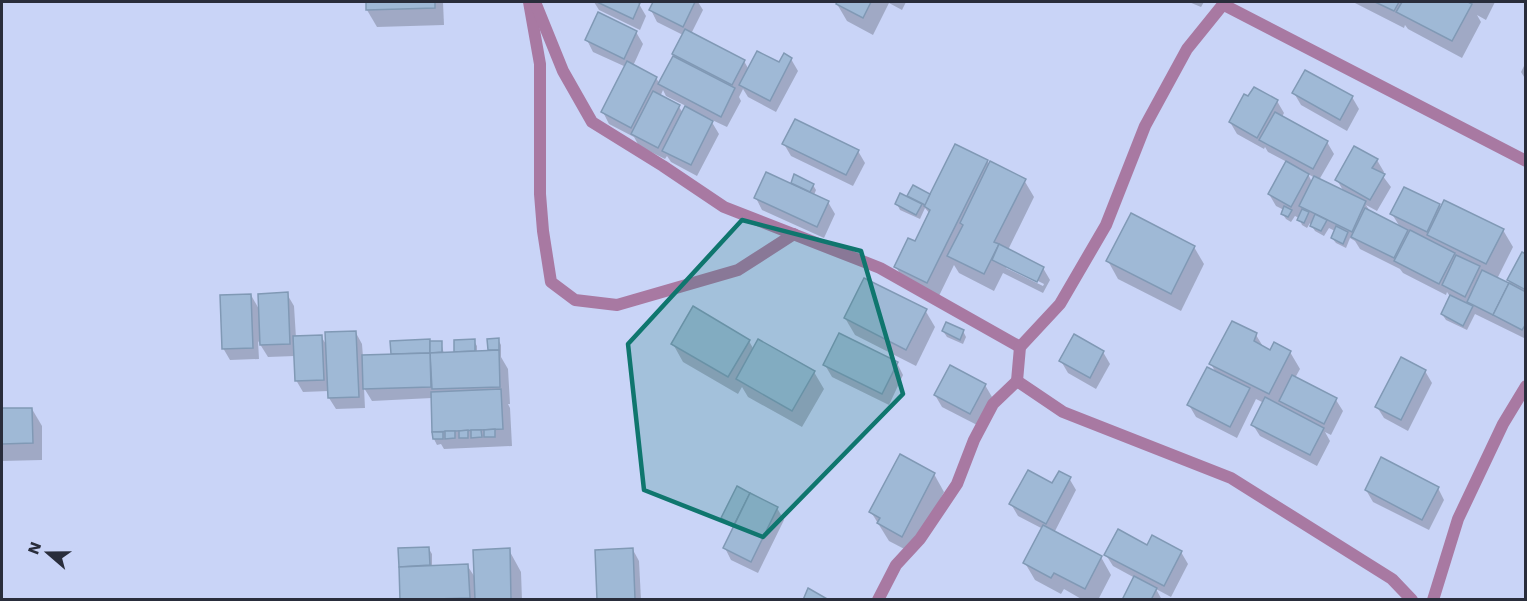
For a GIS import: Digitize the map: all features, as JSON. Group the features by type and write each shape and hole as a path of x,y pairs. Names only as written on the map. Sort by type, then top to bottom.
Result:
{"street":[{"path":"529,2 540,64 540,194 550,282 575,300 617,305 738,270 794,234"},
{"path":"535,2 563,71 592,122 724,207 880,268 1020,347"},
{"path":"878,600 896,565 920,539 957,484 974,440 993,404 1017,381 1020,347 1060,304 1106,225 1146,126 1187,49 1225,3 1526,161"},
{"path":"1017,381 1063,412 1231,478 1392,579 1412,600"},
{"path":"1433,600 1458,519 1503,424 1526,386"}],"highlighted area":[{"path":"742,220 861,251 903,394 763,537 644,490 628,344"}],"building":[{"path":"366,2 435,2 435,8 366,10"},
{"path":"597,2 637,2 640,3 633,19"},
{"path":"653,2 695,2 683,27 649,10"},
{"path":"837,2 871,2 863,18 836,4"},
{"path":"1375,2 1399,2 1394,11"},
{"path":"1402,2 1468,2 1472,4 1452,41 1396,12"},
{"path":"598,12 637,31 624,59 585,40"},
{"path":"685,29 745,60 732,85 672,54"},
{"path":"757,51 779,62 784,53 792,58 770,101 739,85"},
{"path":"673,56 735,88 721,117 658,84"},
{"path":"627,61 657,77 631,128 601,112"},
{"path":"1305,70 1353,96 1340,120 1292,93"},
{"path":"1254,87 1278,100 1257,138 1229,122 1244,94 1248,96"},
{"path":"653,91 680,105 658,148 631,134"},
{"path":"685,106 713,121 691,165 662,151"},
{"path":"1275,112 1328,141 1313,169 1259,140"},
{"path":"795,119 859,150 846,175 782,144"},
{"path":"955,144 988,160 927,283 894,267 908,238 915,241 930,210 924,206"},
{"path":"1354,146 1378,159 1372,168 1385,174 1370,200 1335,180"},
{"path":"990,161 1026,179 994,242 999,244 984,274 947,256"},
{"path":"1286,161 1309,174 1291,207 1268,194"},
{"path":"766,172 829,201 817,227 754,198"},
{"path":"794,174 814,184 810,192 791,183"},
{"path":"1314,176 1366,201 1352,232 1299,206"},
{"path":"913,185 930,194 925,205 907,196"},
{"path":"1404,187 1440,204 1427,232 1390,214"},
{"path":"900,193 922,204 916,215 895,204"},
{"path":"1444,200 1504,229 1486,264 1427,235"},
{"path":"1284,206 1292,210 1288,217 1281,214"},
{"path":"1365,208 1408,230 1394,258 1351,237"},
{"path":"1302,209 1309,212 1304,223 1297,220"},
{"path":"1131,213 1195,246 1171,294 1106,261"},
{"path":"1315,214 1327,220 1321,231 1310,226"},
{"path":"1336,226 1348,232 1343,244 1331,238"},
{"path":"1410,230 1455,253 1439,284 1394,261"},
{"path":"999,244 1044,267 1037,282 992,260"},
{"path":"1522,252 1526,254 1526,290 1507,280"},
{"path":"1456,255 1480,266 1465,297 1442,285"},
{"path":"1482,270 1509,283 1493,315 1467,302"},
{"path":"864,278 927,309 906,350 844,318"},
{"path":"1509,283 1526,292 1526,324 1522,330 1493,315"},
{"path":"288,292 290,344 260,345 258,294"},
{"path":"251,294 253,348 222,349 220,295"},
{"path":"1450,295 1473,306 1463,326 1441,314"},
{"path":"693,306 750,340 728,377 671,344"},
{"path":"1232,321 1257,333 1254,341 1270,350 1274,342 1291,351 1269,394 1209,364"},
{"path":"946,322 964,330 960,340 942,331"},
{"path":"356,331 359,397 328,398 325,332"},
{"path":"839,333 898,362 882,394 823,365"},
{"path":"1074,334 1104,351 1090,378 1059,361"},
{"path":"322,335 324,380 295,381 293,336"},
{"path":"499,338 499,350 488,350 487,339"},
{"path":"430,339 430,353 391,354 390,341"},
{"path":"475,339 475,351 454,352 454,340"},
{"path":"758,339 815,371 792,411 736,379"},
{"path":"430,341 442,341 442,352 430,353"},
{"path":"499,350 500,387 432,389 430,353"},
{"path":"430,353 431,387 363,389 362,355"},
{"path":"1401,357 1426,370 1401,420 1375,407"},
{"path":"950,365 986,384 970,414 934,395"},
{"path":"1207,367 1250,388 1230,427 1187,405"},
{"path":"1292,375 1337,398 1324,424 1279,401"},
{"path":"501,389 503,429 432,432 431,392"},
{"path":"1265,397 1324,428 1310,455 1251,425"},
{"path":"2,408 32,408 33,443 2,444"},
{"path":"495,429 495,437 484,437 484,430"},
{"path":"468,430 468,438 459,438 459,431"},
{"path":"471,430 481,430 482,437 471,438"},
{"path":"445,431 455,431 455,438 445,439"},
{"path":"432,432 443,432 443,439 433,439"},
{"path":"900,454 935,473 902,537 877,523 880,518 869,512"},
{"path":"1381,457 1439,487 1422,520 1365,490"},
{"path":"1028,470 1052,483 1059,471 1071,477 1046,524 1009,504"},
{"path":"737,486 750,493 734,525 721,518"},
{"path":"750,493 778,507 751,562 723,548"},
{"path":"1043,525 1102,556 1085,589 1054,573 1051,578 1023,563"},
{"path":"1118,529 1147,545 1152,535 1182,551 1164,586 1104,555"},
{"path":"429,547 430,565 399,567 398,548"},
{"path":"510,548 511,600 475,600 473,550"},
{"path":"633,548 635,599 597,600 595,550"},
{"path":"468,564 470,598 400,600 399,567"},
{"path":"1134,576 1157,588 1151,600 1122,600"},
{"path":"808,588 829,600 803,600"}]}
